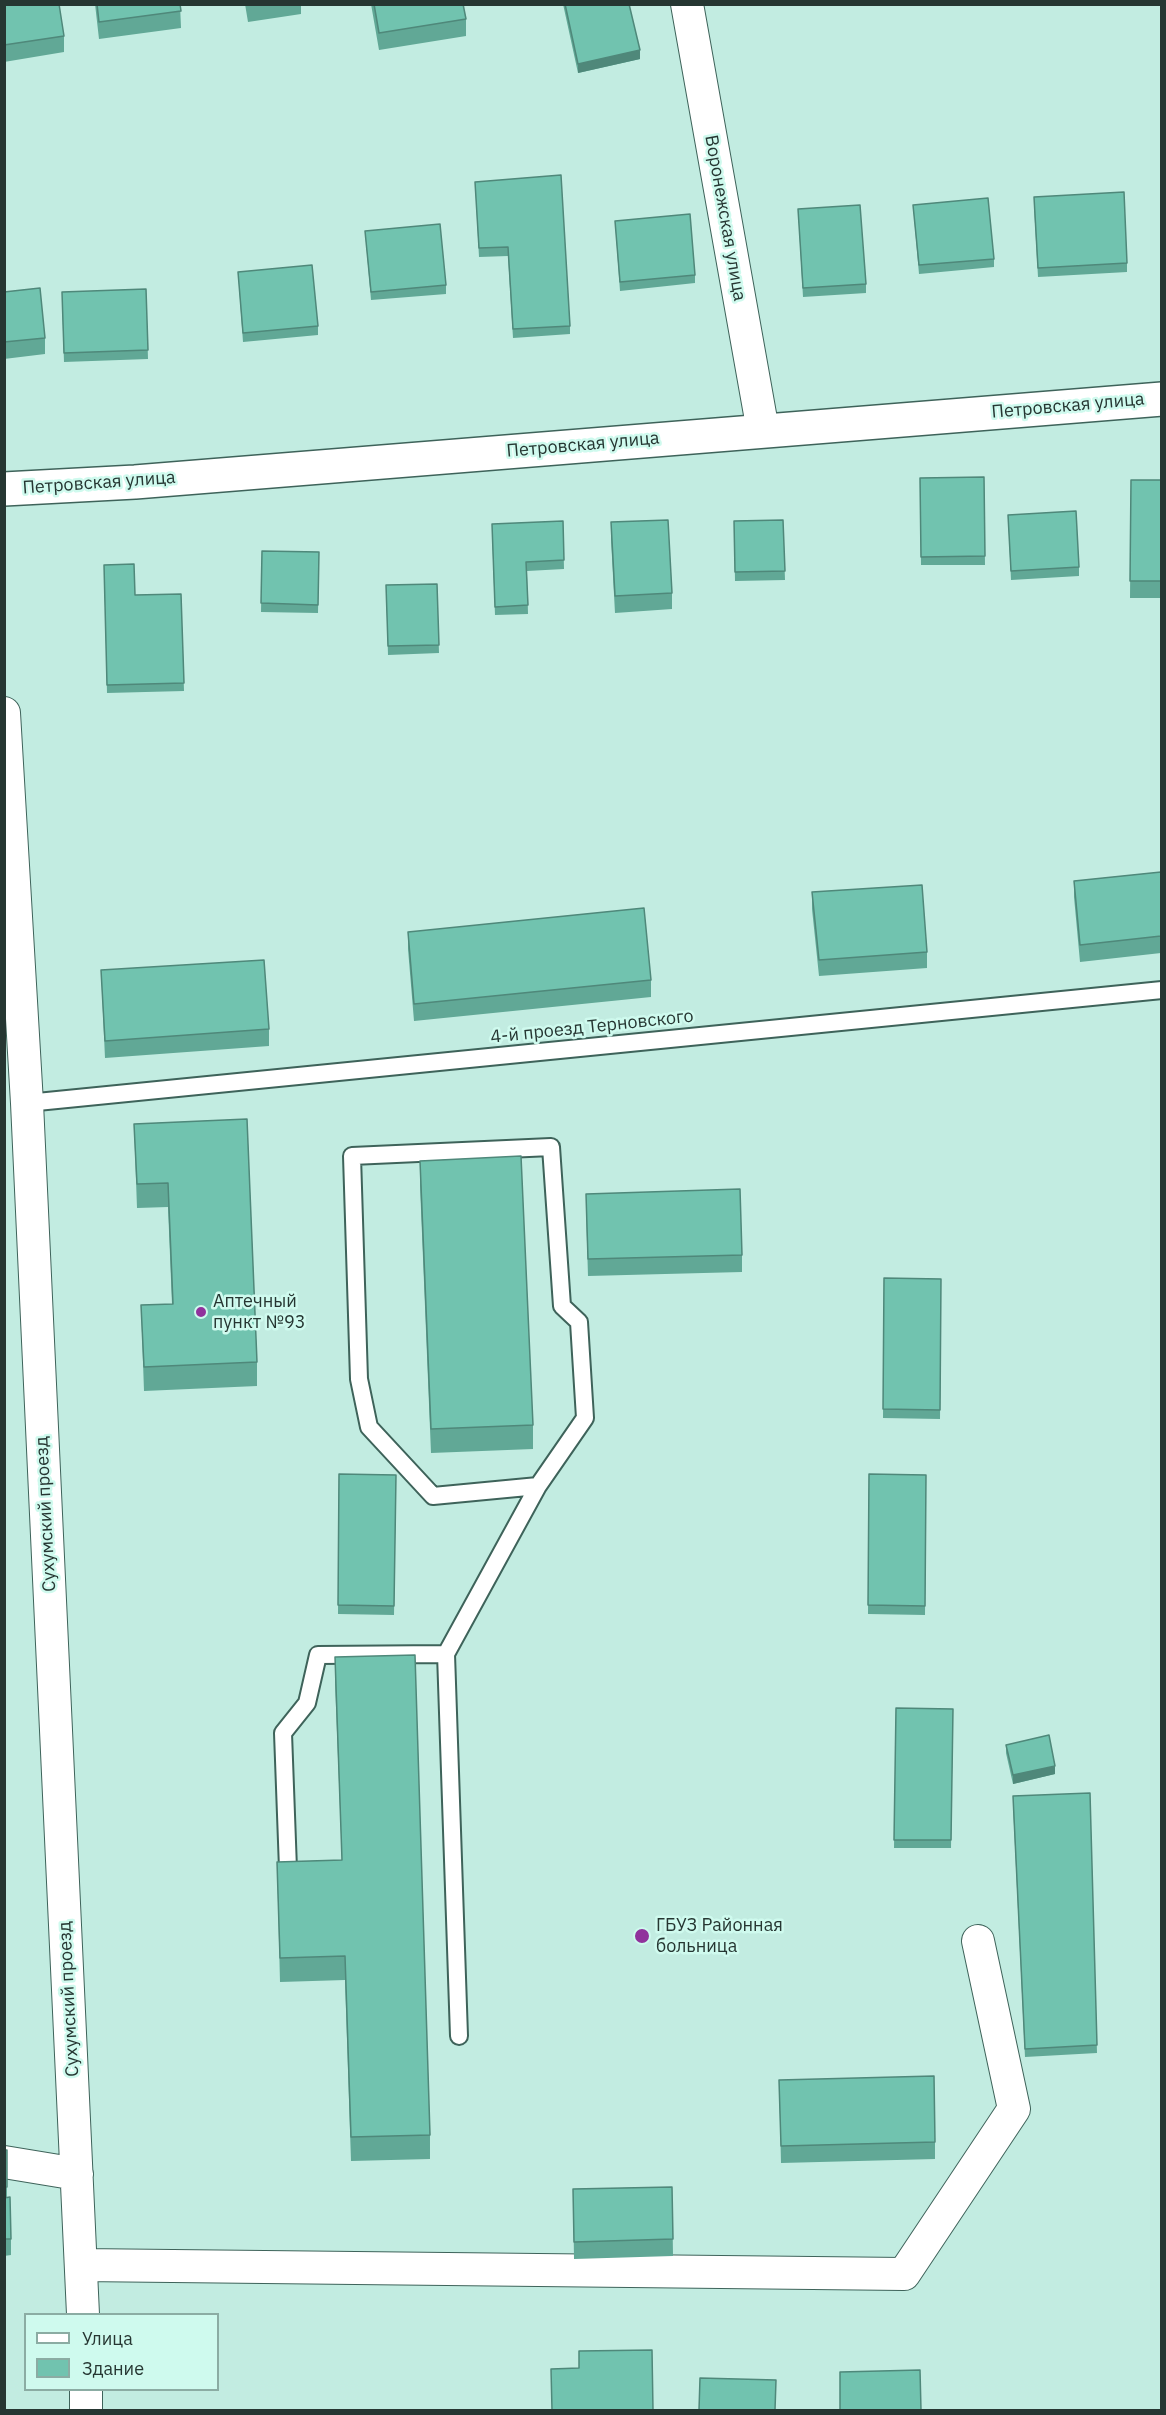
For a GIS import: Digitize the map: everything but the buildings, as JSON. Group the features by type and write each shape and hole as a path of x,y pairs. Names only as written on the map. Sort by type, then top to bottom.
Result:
{"street":[{"name":"Воронежская улица","path":"687,4 763,431"},
{"name":"Петровская улица","path":"4,489 159,480 1161,399"},
{"name":"Сухумский проезд","path":"4,713 27,1103 83,2313"},
{"path":"81,2265 904,2274 1014,2109 978,1941"},
{"path":"4,2162 77,2174"},
{"path":"86,2391 87,2410"}],"lane":[{"name":"4-й проезд Терновского","path":"27,1103 1161,990"},
{"path":"459,2036 446,1654 538,1486 585,1418 579,1322 562,1306 551,1147 352,1156 359,1379 369,1427 433,1496 538,1486"},
{"path":"288,1869 284,1733 307,1703 318,1655 446,1654"}],"place":[{"name":"Аптечный пункт №93","path":"201,1312"},
{"name":"ГБУЗ Районная больница","path":"642,1936"}]}
